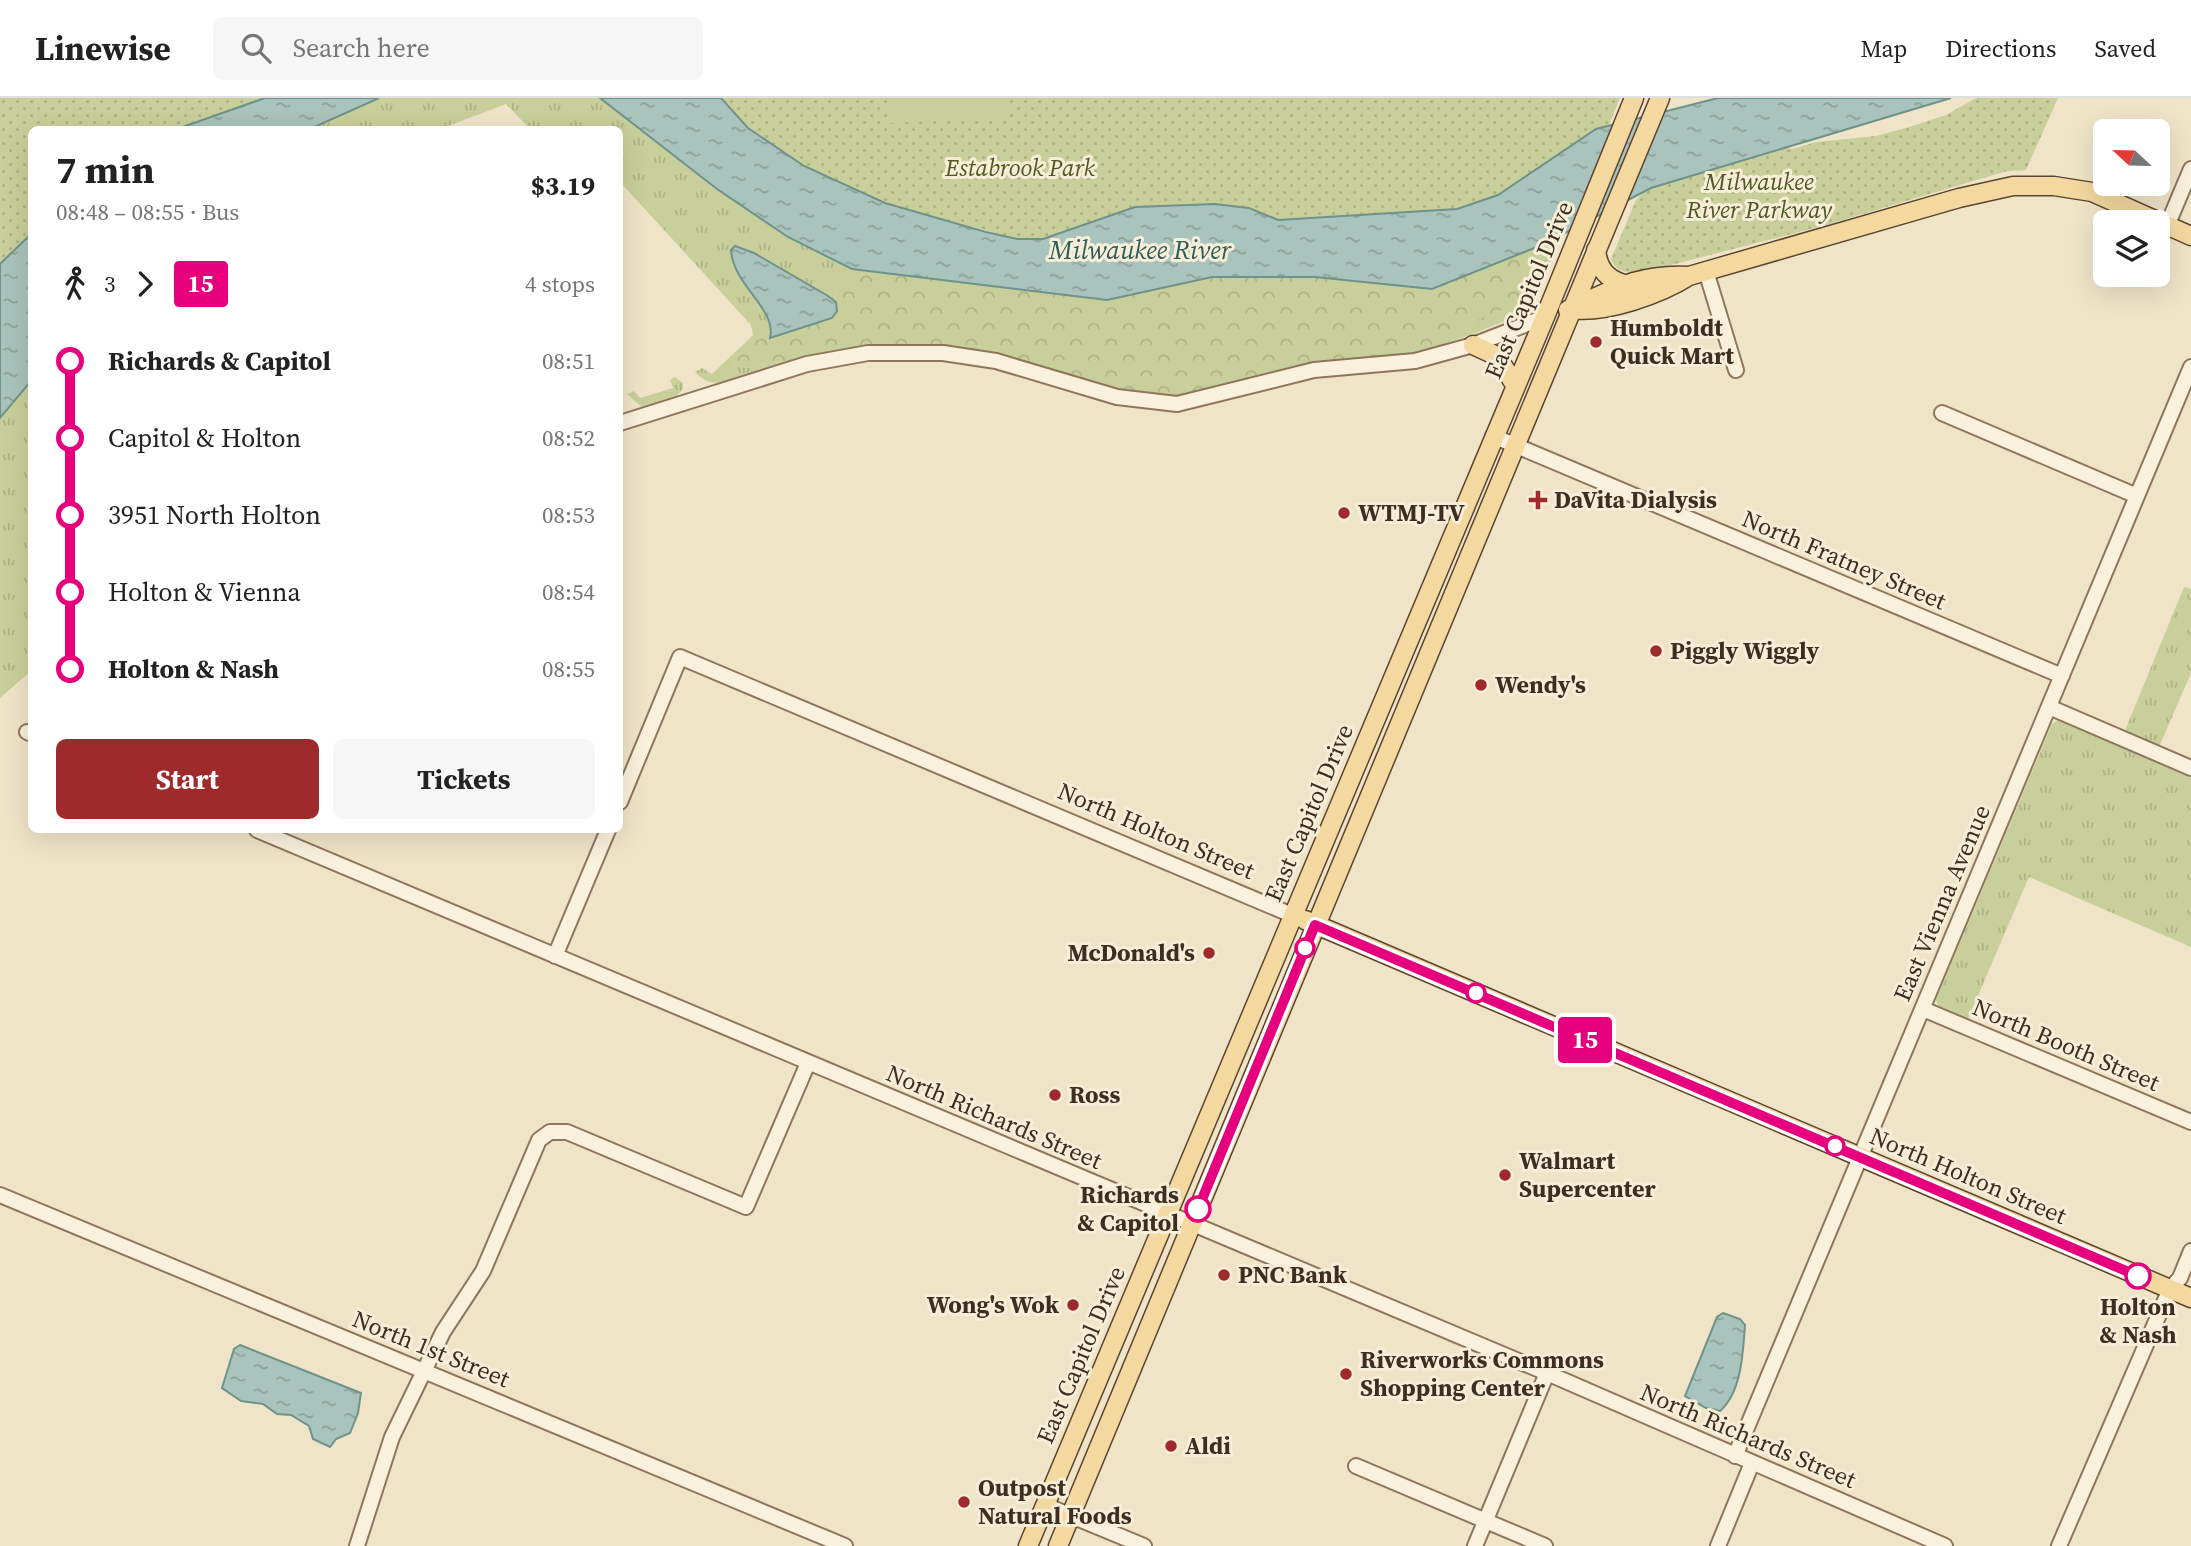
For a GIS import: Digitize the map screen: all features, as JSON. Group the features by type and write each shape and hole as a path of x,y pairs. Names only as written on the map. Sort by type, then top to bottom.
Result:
{"main road":[{"name":"East Capitol Drive","path":"1028,1546 1571,255 1634,98"},
{"name":"East Capitol Drive","path":"1058,1546 1660,98"},
{"path":"1545,317 1571,309 1594,295 1624,284 1668,275 1698,273 1945,202 2013,186 2054,186 2092,192 2132,210"},
{"path":"2170,227 2191,236"},
{"path":"1596,250 1601,270 1616,282 1624,284"},
{"path":"1571,309 1587,311 1668,290 1698,273"},
{"path":"1473,345 1497,356 1515,385"},
{"name":"North Holton Street","path":"1292,915 2191,1298"}],"street":[{"path":"2170,219 2191,169"},
{"path":"1698,273 1736,370"},
{"path":"623,422 807,364 868,353 943,353 996,361 1118,397 1162,405 1213,398 1314,370 1415,361 1473,345 1545,317"},
{"name":"East Vienna Avenue","path":"1735,1456 2191,367"},
{"path":"1942,413 2137,496"},
{"name":"North Fratney Street","path":"1493,436 2062,676"},
{"name":"North Holton Street","path":"623,795 680,657 1292,915"},
{"path":"2049,707 2191,768"},
{"name":"North Richards Street","path":"264,833 1547,1373 1945,1546"},
{"path":"555,956 607,833"},
{"name":"North Booth Street","path":"1923,1009 2191,1122"},
{"path":"357,1546 392,1437 443,1332 483,1271 539,1140 550,1132 567,1132 747,1207 808,1063"},
{"name":"North 1st Street","path":"0,1195 845,1546"},
{"path":"2059,1546 2170,1289 2180,1278 2191,1251"},
{"path":"1475,1546 1547,1373"},
{"path":"1718,1546 1752,1463"},
{"path":"1356,1466 1545,1546"},
{"path":"1045,1505 1144,1546"}],"green space":[{"path":"0,98 265,98 186,126 28,126 28,237 0,264"},
{"path":"379,98 600,98 717,189 788,237 852,269 835,290 836,302 742,248 732,264 764,310 771,329 770,338 744,344 753,335 751,325 623,185 623,126 527,126 506,104 448,126 319,126"},
{"name":"Estabrook Park","path":"721,98 1620,98 1609,125 1596,129 1498,195 1457,209 1278,220 1249,208 1215,204 1135,207 1044,239 1017,239 885,203 804,166 748,128"},
{"path":"888,98 1008,98 1010,118 889,123"},
{"name":"Milwaukee River Parkway","path":"1976,98 2058,98 2026,170 2007,171 1819,227 1636,274 1624,272 1611,259 1636,200 1646,190 1710,170 1768,146 1792,149 1816,142 1876,136 1909,127 1946,115"},
{"path":"1562,235 1535,286 1518,301 1474,323 1469,327 1470,335 1407,356 1296,366 1188,397 1138,396 987,352 932,345 861,346 769,368 745,368 735,364 733,354 744,344 832,318 837,311 835,290 852,269 1107,300 1212,277 1315,277 1432,289"},
{"path":"1546,274 1532,307 1513,318 1470,335 1469,327 1488,313 1526,294"},
{"path":"733,354 735,364 745,368 769,368 721,383 703,379 695,372 702,368 712,374"},
{"path":"675,377 683,383 683,389 672,401 644,409 627,394 634,391 640,398 673,388 670,380"},
{"path":"28,385 28,674 0,698 0,418"},
{"path":"2184,587 2191,589 2191,673 2153,761 2191,777 2191,947 2029,877 1968,1019 1938,1006 1936,1000 2052,724 2058,720 2119,745"}],"water":[{"path":"265,98 379,98 317,126 186,126"},
{"name":"Milwaukee River","path":"600,98 721,98 748,128 804,166 885,203 986,232 1017,239 1043,239 1135,207 1215,204 1249,208 1278,220 1457,209 1498,195 1596,129 1718,98 1951,98 1651,188 1542,245 1432,289 1315,277 1212,277 1107,300 852,269 788,237 717,189"},
{"path":"28,237 28,385 0,418 0,264"},
{"path":"735,246 754,253 828,296 836,302 837,311 832,318 770,338 767,317 734,263 731,250"},
{"path":"1723,1313 1740,1319 1745,1325 1737,1382 1733,1393 1720,1411 1706,1408 1685,1396 1717,1317"},
{"path":"240,1345 361,1393 358,1413 350,1433 336,1439 330,1447 313,1439 309,1426 291,1415 277,1414 263,1404 241,1401 222,1388 234,1349"}],"bus line":[{"name":"15","path":"1198,1209 1315,925 2138,1276"}],"place":[{"name":"Humboldt Quick Mart","path":"1596,342"},
{"name":"DaVita Dialysis","path":"1538,500"},
{"name":"WTMJ-TV","path":"1344,513"},
{"name":"Piggly Wiggly","path":"1656,651"},
{"name":"Wendy's","path":"1481,685"},
{"name":"McDonald's","path":"1209,953"},
{"name":"Ross","path":"1055,1095"},
{"name":"Walmart Supercenter","path":"1505,1175"},
{"name":"Richards & Capitol","path":"1198,1209"},
{"name":"PNC Bank","path":"1224,1275"},
{"name":"Holton & Nash","path":"2138,1276"},
{"name":"Wong's Wok","path":"1073,1305"},
{"name":"Riverworks Commons Shopping Center","path":"1346,1374"},
{"name":"Aldi","path":"1171,1446"},
{"name":"Outpost Natural Foods","path":"964,1502"}]}
